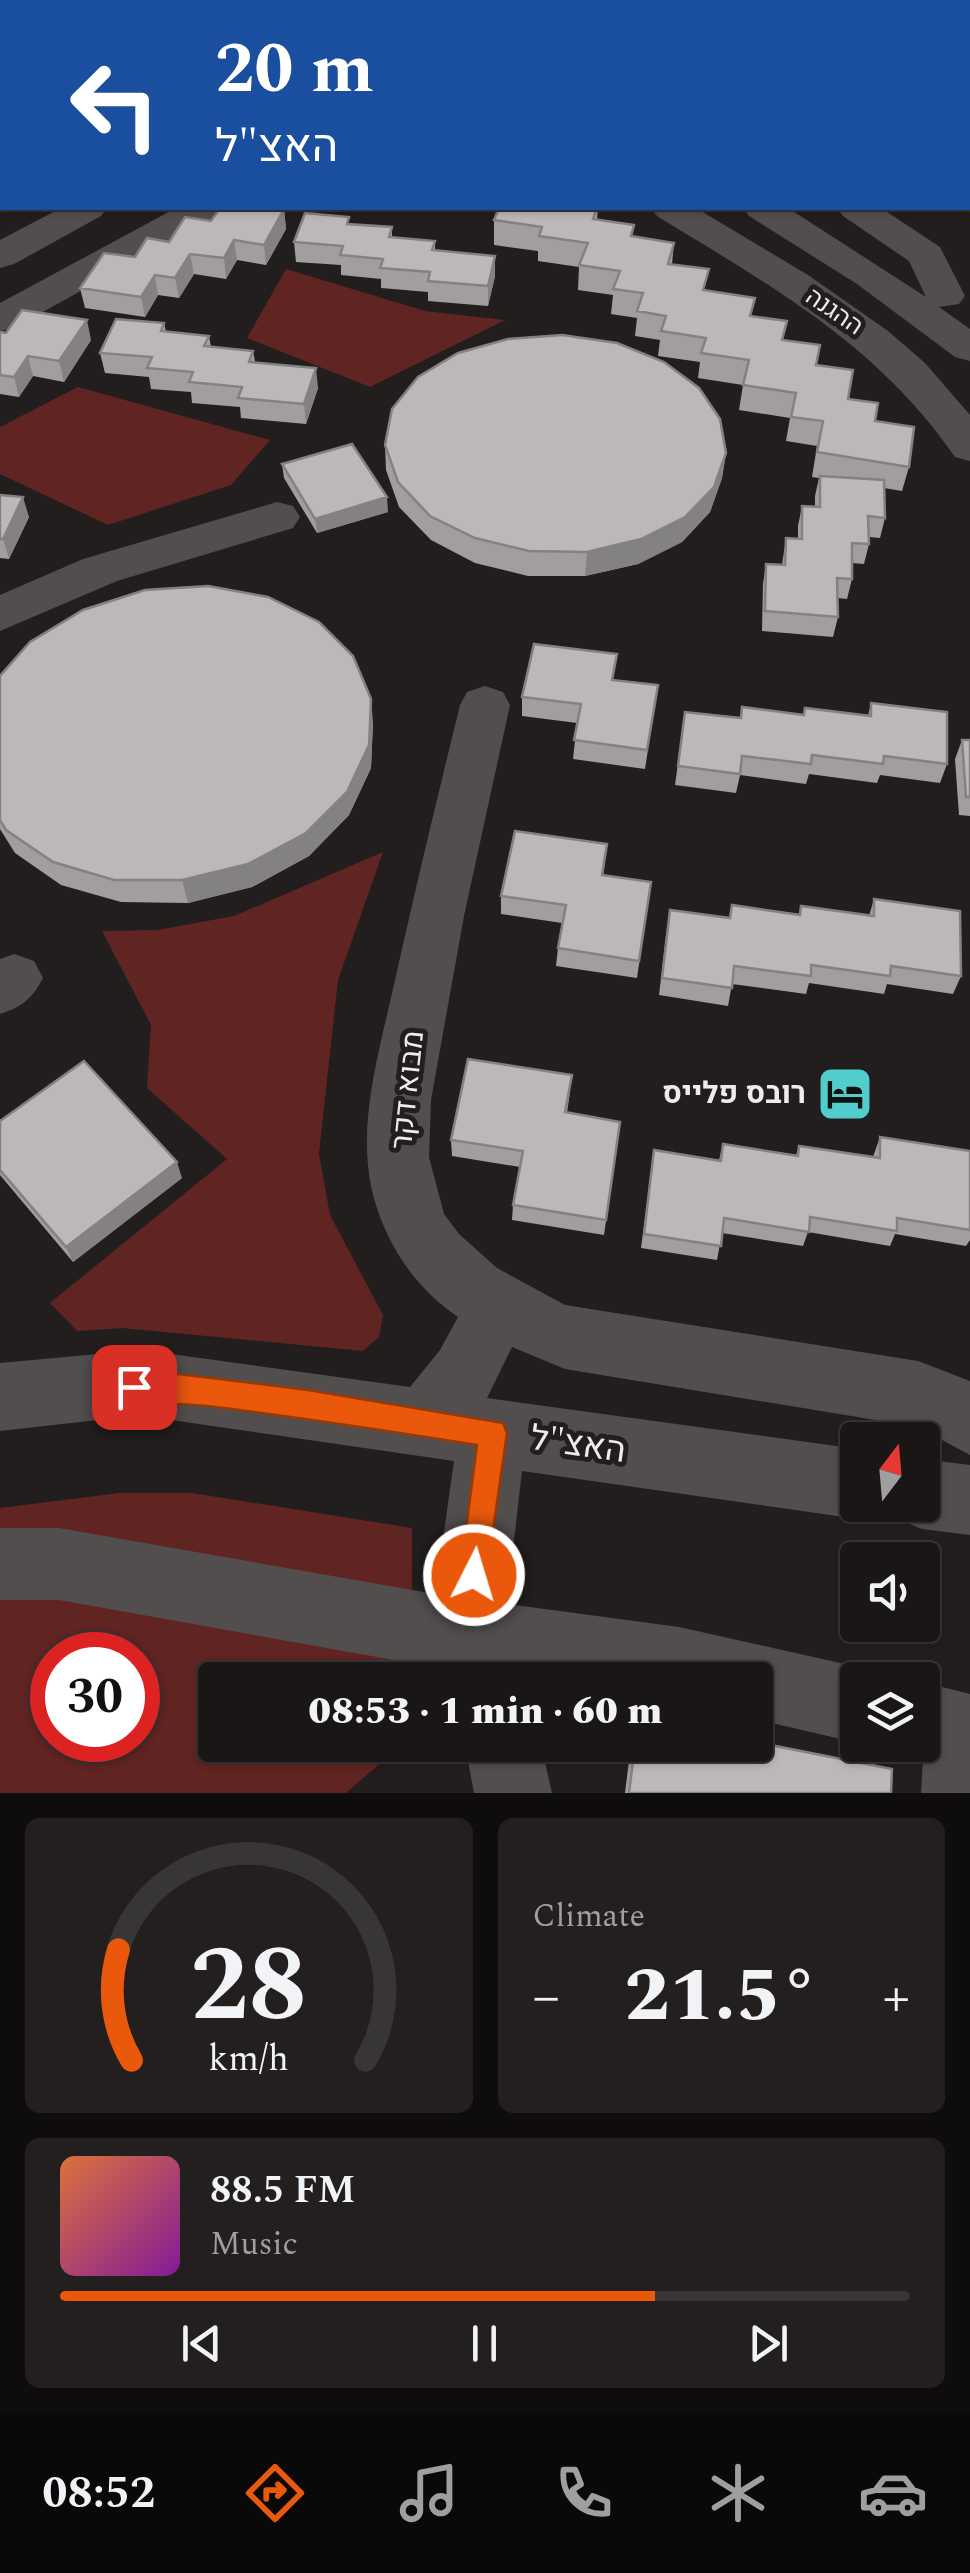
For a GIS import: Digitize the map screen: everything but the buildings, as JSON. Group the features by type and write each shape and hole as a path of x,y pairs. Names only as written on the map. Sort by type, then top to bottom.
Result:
{"street":[{"path":"0,256 84,210"},
{"path":"0,319 199,210"},
{"name":"ההגנה","path":"673,210 867,334 933,394 956,404 970,448"},
{"name":"ההגנה","path":"765,210 871,276 970,348"},
{"path":"811,210 957,304"},
{"path":"859,210 926,255 957,304"},
{"path":"0,614 100,570 277,518"},
{"name":"מבוא דקר","path":"485,705 429,950 402,1090 398,1154 410,1212 430,1247 474,1290 538,1327 593,1344 918,1394 946,1404 970,1422"},
{"path":"425,1423 464,1373 498,1306"},
{"name":"האצ\"ל","path":"0,1397 98,1387 170,1387 840,1481"},
{"path":"485,1659 476,1548 492,1433"},
{"path":"940,1496 970,1500"},
{"path":"0,1564 58,1564 485,1659 663,1662"},
{"path":"773,1686 840,1701"},
{"path":"940,1724 963,1729 960,1793"},
{"path":"507,1762 514,1793"}],"shaded area":[{"path":"286,269 425,311 505,320 370,387 247,338"},
{"path":"78,387 270,440 231,485 108,525 0,474 0,427"},
{"path":"383,852 338,980 319,1154 330,1215 383,1315 379,1337 363,1351 122,1328 77,1331 50,1303 227,1159 147,1088 151,1025 102,931 157,930 234,916"},
{"path":"119,1493 192,1493 412,1528 412,1662 198,1662 198,1762 382,1762 346,1793 0,1793 0,1508"}],"place":[{"name":"רובס פלייס","path":"845,1094"}],"route":[{"path":"134,1387 170,1387 308,1404 492,1433 474,1575"}]}
